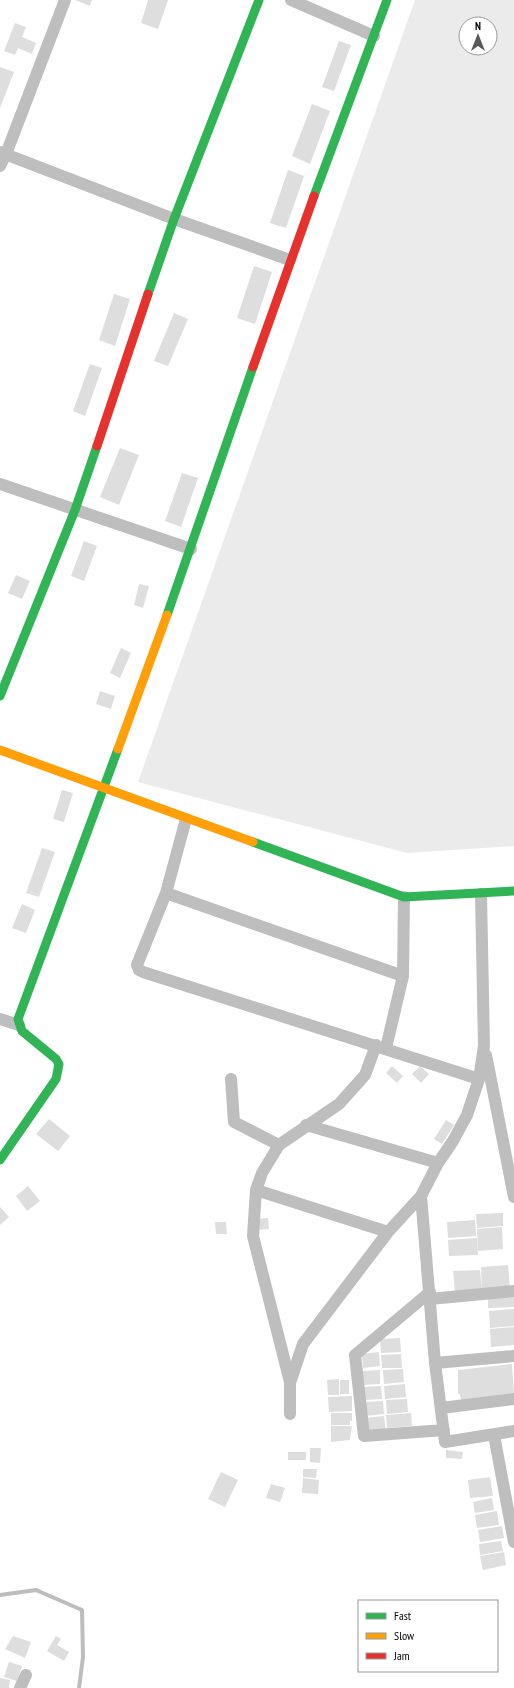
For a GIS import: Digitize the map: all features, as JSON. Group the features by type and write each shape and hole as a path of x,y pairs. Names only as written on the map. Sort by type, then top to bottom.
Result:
{"street":[{"path":"0,166 3,153 65,0"},
{"path":"0,696 75,510 174,219 259,0"},
{"path":"291,0 374,36"},
{"path":"0,1160 56,1079 59,1064 56,1059 22,1031 18,1019 191,549 290,260 387,0"},
{"path":"3,153 174,219 290,260"},
{"path":"0,484 191,549"},
{"path":"0,750 104,787 117,794 404,897 514,892"},
{"path":"186,819 166,893 137,965 139,970 381,1046 479,1079"},
{"path":"166,893 403,976"},
{"path":"290,1383 303,1344 388,1232 421,1196 438,1163 453,1141 467,1115 479,1079 484,1046 481,894"},
{"path":"290,1414 290,1383 253,1236 256,1190 262,1173 279,1145 338,1104 365,1075 381,1046 403,976 404,897"},
{"path":"0,1019 19,1025"},
{"path":"484,1046 511,1156 514,1197"},
{"path":"231,1079 234,1122 279,1145"},
{"path":"306,1125 438,1163"},
{"path":"256,1190 388,1232"},
{"path":"421,1196 435,1363 445,1442 514,1431"},
{"path":"444,1430 364,1436 355,1355 430,1295 514,1291"},
{"path":"435,1363 514,1356"},
{"path":"441,1408 514,1399"},
{"path":"494,1435 514,1542"},
{"path":"20,1688 26,1675"}],"shaded area":[{"path":"415,0 514,0 514,846 407,853 138,782"}],"building":[{"path":"75,0 92,0 90,6"},
{"path":"148,0 168,0 158,29 141,23"},
{"path":"15,23 26,27 22,37 36,43 32,54 18,48 15,55 4,51"},
{"path":"339,41 351,45 334,91 322,87"},
{"path":"0,67 14,72 0,108"},
{"path":"312,104 330,111 310,164 292,156"},
{"path":"288,170 304,176 286,228 270,223"},
{"path":"254,266 272,272 255,324 237,318"},
{"path":"114,294 130,299 115,346 99,340"},
{"path":"174,313 188,319 168,366 154,361"},
{"path":"90,364 102,368 85,416 73,411"},
{"path":"120,448 139,455 119,505 100,497"},
{"path":"182,473 198,478 181,527 165,521"},
{"path":"84,541 97,546 84,581 71,576"},
{"path":"16,575 30,581 22,599 8,593"},
{"path":"139,584 149,586 143,608 134,605"},
{"path":"121,648 131,653 120,678 110,673"},
{"path":"100,691 115,696 111,709 96,704"},
{"path":"62,790 73,793 64,822 53,819"},
{"path":"42,848 55,852 39,897 26,893"},
{"path":"22,904 35,910 26,933 12,928"},
{"path":"392,1066 403,1076 397,1083 386,1073"},
{"path":"420,1066 429,1074 421,1083 412,1074"},
{"path":"49,1119 70,1136 58,1151 36,1134"},
{"path":"446,1120 454,1125 442,1144 434,1139"},
{"path":"28,1186 40,1201 27,1211 16,1196"},
{"path":"0,1207 9,1217 0,1225"},
{"path":"503,1213 503,1226 477,1228 476,1214"},
{"path":"268,1218 269,1229 258,1230 257,1219"},
{"path":"475,1220 476,1236 448,1238 447,1222"},
{"path":"215,1222 226,1222 227,1234 216,1234"},
{"path":"502,1227 503,1249 478,1251 477,1229"},
{"path":"477,1238 478,1255 449,1256 448,1240"},
{"path":"508,1265 510,1289 482,1291 481,1267"},
{"path":"480,1270 482,1291 455,1292 453,1271"},
{"path":"514,1294 514,1307 488,1308 488,1295"},
{"path":"514,1309 514,1326 490,1328 489,1311"},
{"path":"514,1327 514,1345 491,1347 490,1329"},
{"path":"400,1338 401,1352 381,1353 380,1339"},
{"path":"379,1352 380,1366 363,1368 362,1354"},
{"path":"401,1354 402,1368 382,1368 381,1355"},
{"path":"512,1364 514,1395 461,1401 460,1394 458,1394 458,1370"},
{"path":"403,1369 404,1382 384,1384 383,1370"},
{"path":"380,1370 380,1384 362,1385 362,1371"},
{"path":"339,1379 339,1395 328,1395 327,1380"},
{"path":"340,1380 349,1380 349,1394 340,1394"},
{"path":"405,1384 406,1397 385,1399 384,1386"},
{"path":"381,1386 382,1399 364,1400 363,1387"},
{"path":"352,1396 352,1411 329,1412 328,1397"},
{"path":"407,1399 408,1412 387,1414 386,1400"},
{"path":"383,1401 384,1414 365,1416 364,1402"},
{"path":"331,1413 352,1413 352,1421 350,1421 350,1425 331,1425"},
{"path":"411,1413 412,1426 387,1428 386,1415"},
{"path":"384,1416 386,1431 367,1433 365,1418"},
{"path":"331,1426 352,1426 350,1440 331,1442"},
{"path":"310,1448 321,1448 320,1463 310,1462"},
{"path":"446,1450 463,1452 462,1459 446,1458"},
{"path":"288,1452 306,1452 306,1460 288,1460"},
{"path":"303,1469 317,1469 316,1478 303,1477"},
{"path":"221,1472 238,1480 225,1507 208,1499"},
{"path":"490,1477 493,1496 470,1498 468,1480"},
{"path":"303,1478 319,1480 318,1494 302,1493"},
{"path":"271,1484 285,1488 280,1502 266,1498"},
{"path":"492,1498 494,1510 475,1513 473,1502"},
{"path":"497,1511 499,1525 477,1528 475,1515"},
{"path":"502,1526 504,1538 480,1542 478,1530"},
{"path":"501,1541 503,1551 480,1555 479,1544"},
{"path":"504,1552 506,1565 483,1570 480,1556"},
{"path":"13,1636 31,1642 25,1658 5,1649"},
{"path":"56,1636 61,1639 57,1645 69,1652 64,1661 47,1651"},
{"path":"9,1662 22,1666 17,1681 4,1677"},
{"path":"0,1678 10,1680 9,1688 0,1688"}],"waterway":[{"path":"0,1595 36,1590 82,1610 83,1657 79,1688"}],"traffic: fast":[{"path":"148,294 174,219 259,0"},
{"path":"314,196 387,0"},
{"path":"167,615 253,367"},
{"path":"0,696 75,510 97,446"},
{"path":"0,1160 56,1079 59,1064 56,1059 22,1031 18,1019 118,749"},
{"path":"253,842 404,897 514,891"}],"traffic: slow":[{"path":"118,749 167,615"},
{"path":"0,750 253,842"}],"traffic: jam":[{"path":"253,367 314,196"},
{"path":"97,446 148,294"}]}
